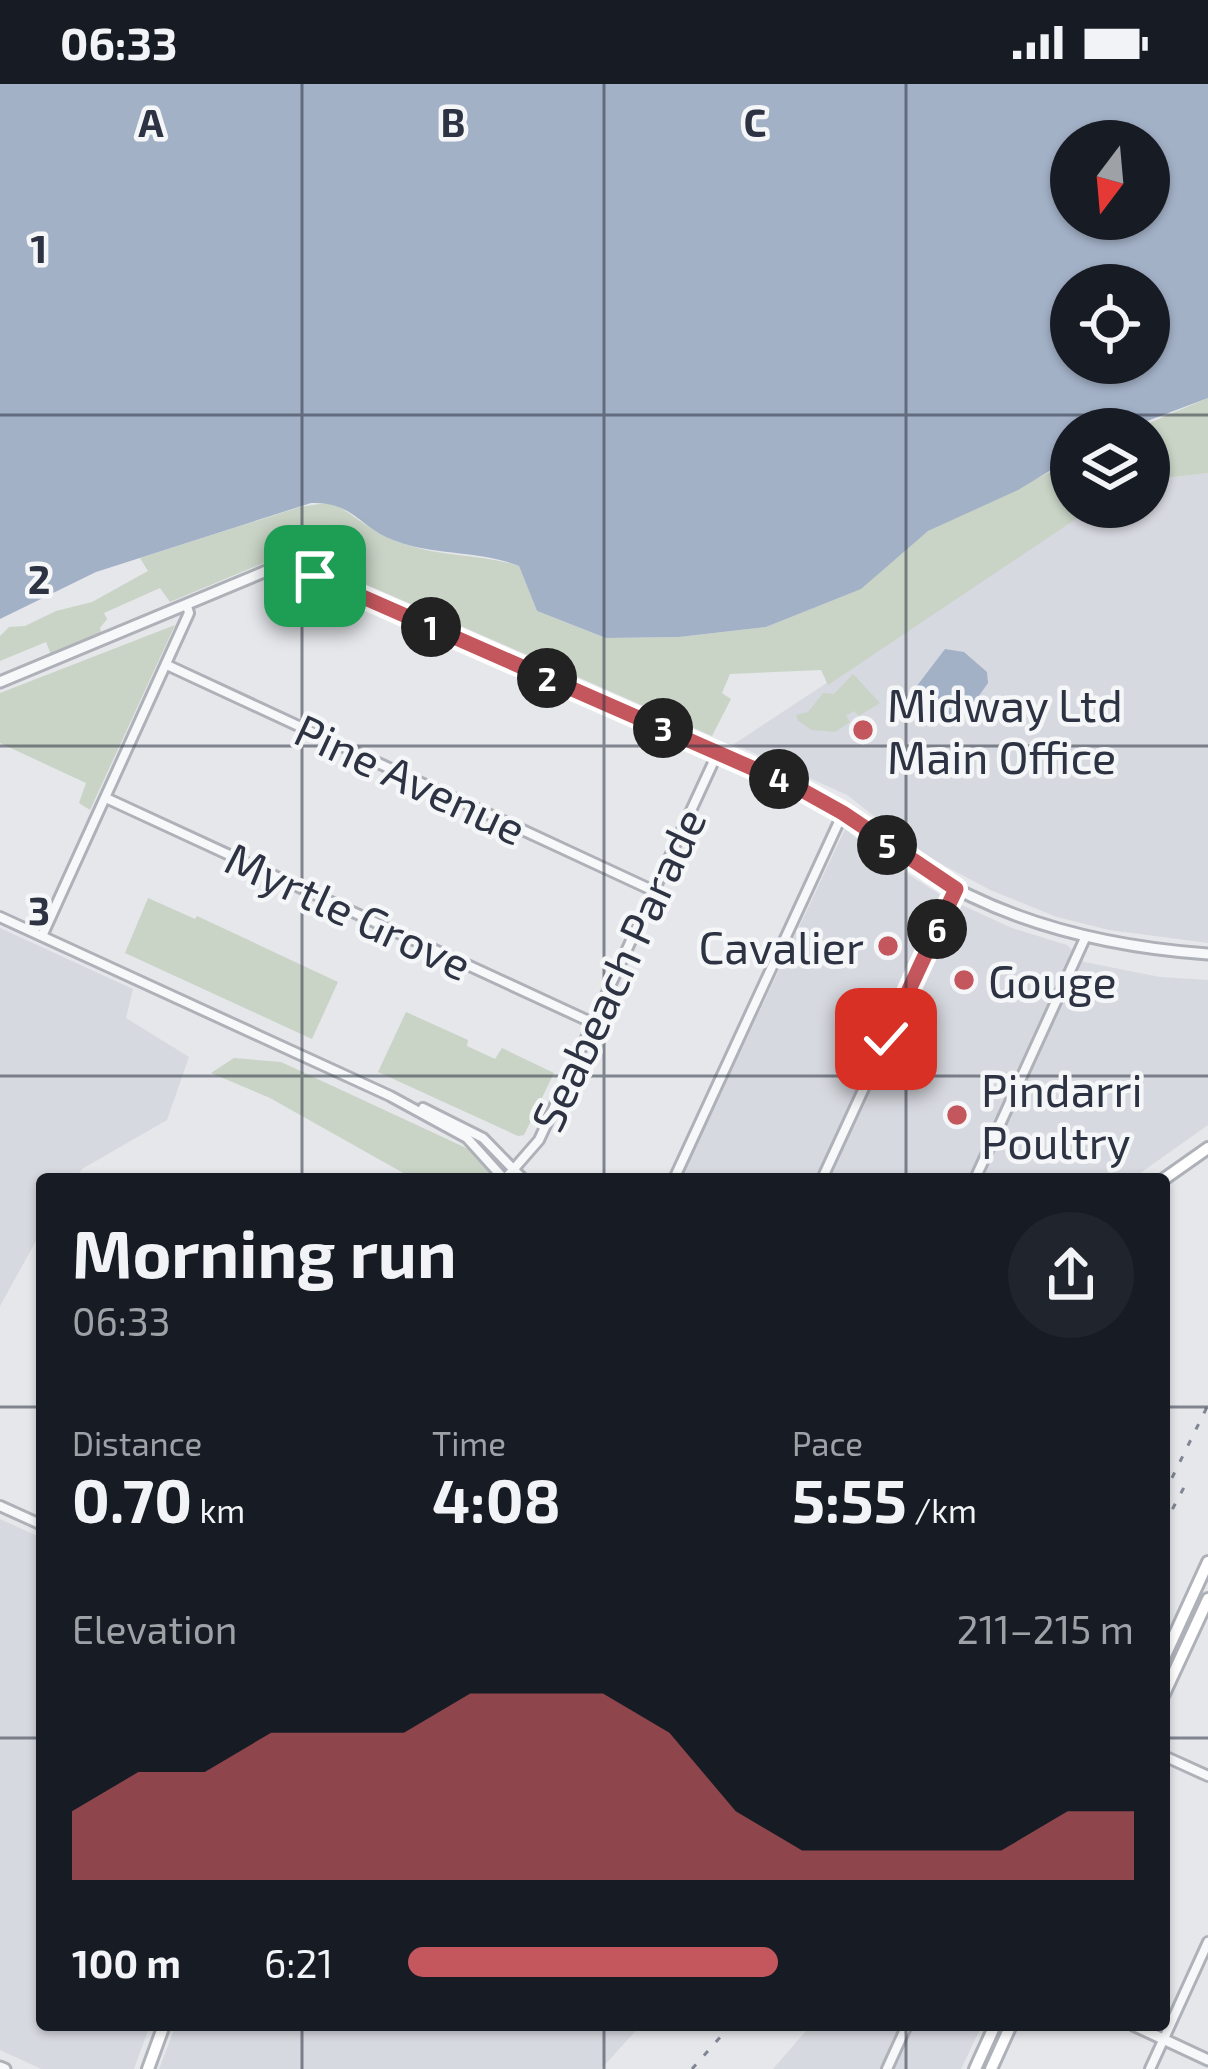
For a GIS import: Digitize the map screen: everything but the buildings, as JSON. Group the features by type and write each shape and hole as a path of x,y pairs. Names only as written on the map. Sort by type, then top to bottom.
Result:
{"main road":[{"path":"1170,1175 1208,1148"},
{"path":"1170,1645 1208,1562"},
{"path":"1170,1681 1208,1599"},
{"path":"148,2069 162,2031"},
{"path":"975,2069 992,2031"},
{"path":"991,2069 1008,2031"}],"street":[{"path":"0,682 271,569 292,568 718,752 843,813 956,889 1016,916 1086,937 1208,953"},
{"path":"42,936 167,665 189,613 187,606"},
{"name":"Pine Avenue","path":"167,665 654,891"},
{"name":"Seabeach Parade","path":"521,1173 718,752"},
{"name":"Myrtle Grove","path":"106,797 593,1022"},
{"path":"677,1173 843,813"},
{"path":"825,1173 956,889"},
{"path":"0,916 473,1132 516,1173"},
{"path":"978,1173 1086,937"},
{"path":"390,1096 467,1138 499,1173"},
{"path":"0,1506 36,1522"},
{"path":"1170,1759 1208,1776"},
{"path":"1170,2024 1208,1942"},
{"path":"887,2069 904,2031"},
{"path":"1146,2031 1208,2060"},
{"path":"1150,2069 1167,2031"}],"shaded area":[{"path":"1208,473 1208,943 1109,930 1057,917 990,890 921,853 847,795 734,744 1062,528 1170,528 1170,478"},
{"path":"845,829 944,897 1012,928 1067,945 1084,962 1160,977 1208,980 1208,1125 1140,1173 684,1173"},
{"path":"0,928 133,989 126,1018 189,1057 167,1120 79,1173 36,1173 36,1241 0,1306"},
{"path":"0,1519 36,1535 36,2031 148,2031 134,2069 41,2069 0,2050"},
{"path":"174,2031 636,2031 601,2069 159,2069"},
{"path":"806,2031 979,2031 961,2069 773,2069"}],"green space":[{"path":"1208,398 1208,473 1170,478 1170,414"},
{"path":"1050,472 1050,528 1063,528 828,685 821,670 730,674 722,693 731,699 712,736 308,559 286,554 170,602 160,588 104,613 102,637 52,657 46,642 0,661 0,636 9,627 25,626 56,611 92,602 148,571 140,558 300,507 333,502 407,545 519,566 537,611 606,638 679,637 766,627 855,591 928,531"},
{"path":"175,625 90,810 79,803 86,783 0,743 0,693"},
{"path":"853,674 880,703 859,716 854,711 846,716 850,722 835,732 812,730 798,721 796,715 808,712 823,693 834,694"},
{"path":"148,898 338,982 312,1039 125,953"},
{"path":"406,1012 468,1040 467,1046 495,1059 502,1048 554,1073 524,1135 378,1072"},
{"path":"234,1058 281,1062 477,1153 494,1173 403,1173 270,1098 211,1073"}],"water":[{"path":"0,84 1208,84 1208,398 1170,412 1170,408 1050,408 1050,471 928,531 861,589 766,627 679,637 606,638 537,611 519,566 411,546 384,536 337,506 311,503 96,572 0,619"},
{"path":"945,649 964,652 987,672 988,683 959,724 949,725 912,699"}],"railway":[{"path":"1170,1482 1208,1405"},
{"path":"1170,1514 1189,1478"},
{"path":"692,2069 726,2031"}],"place":[{"name":"Midway Ltd Main Office","path":"863,730"},
{"name":"Cavalier","path":"888,946"},
{"name":"Gouge","path":"964,980"},
{"name":"Pindarri Poultry","path":"957,1115"}],"route":[{"path":"315,576 800,789 956,889 886,1039"}]}
